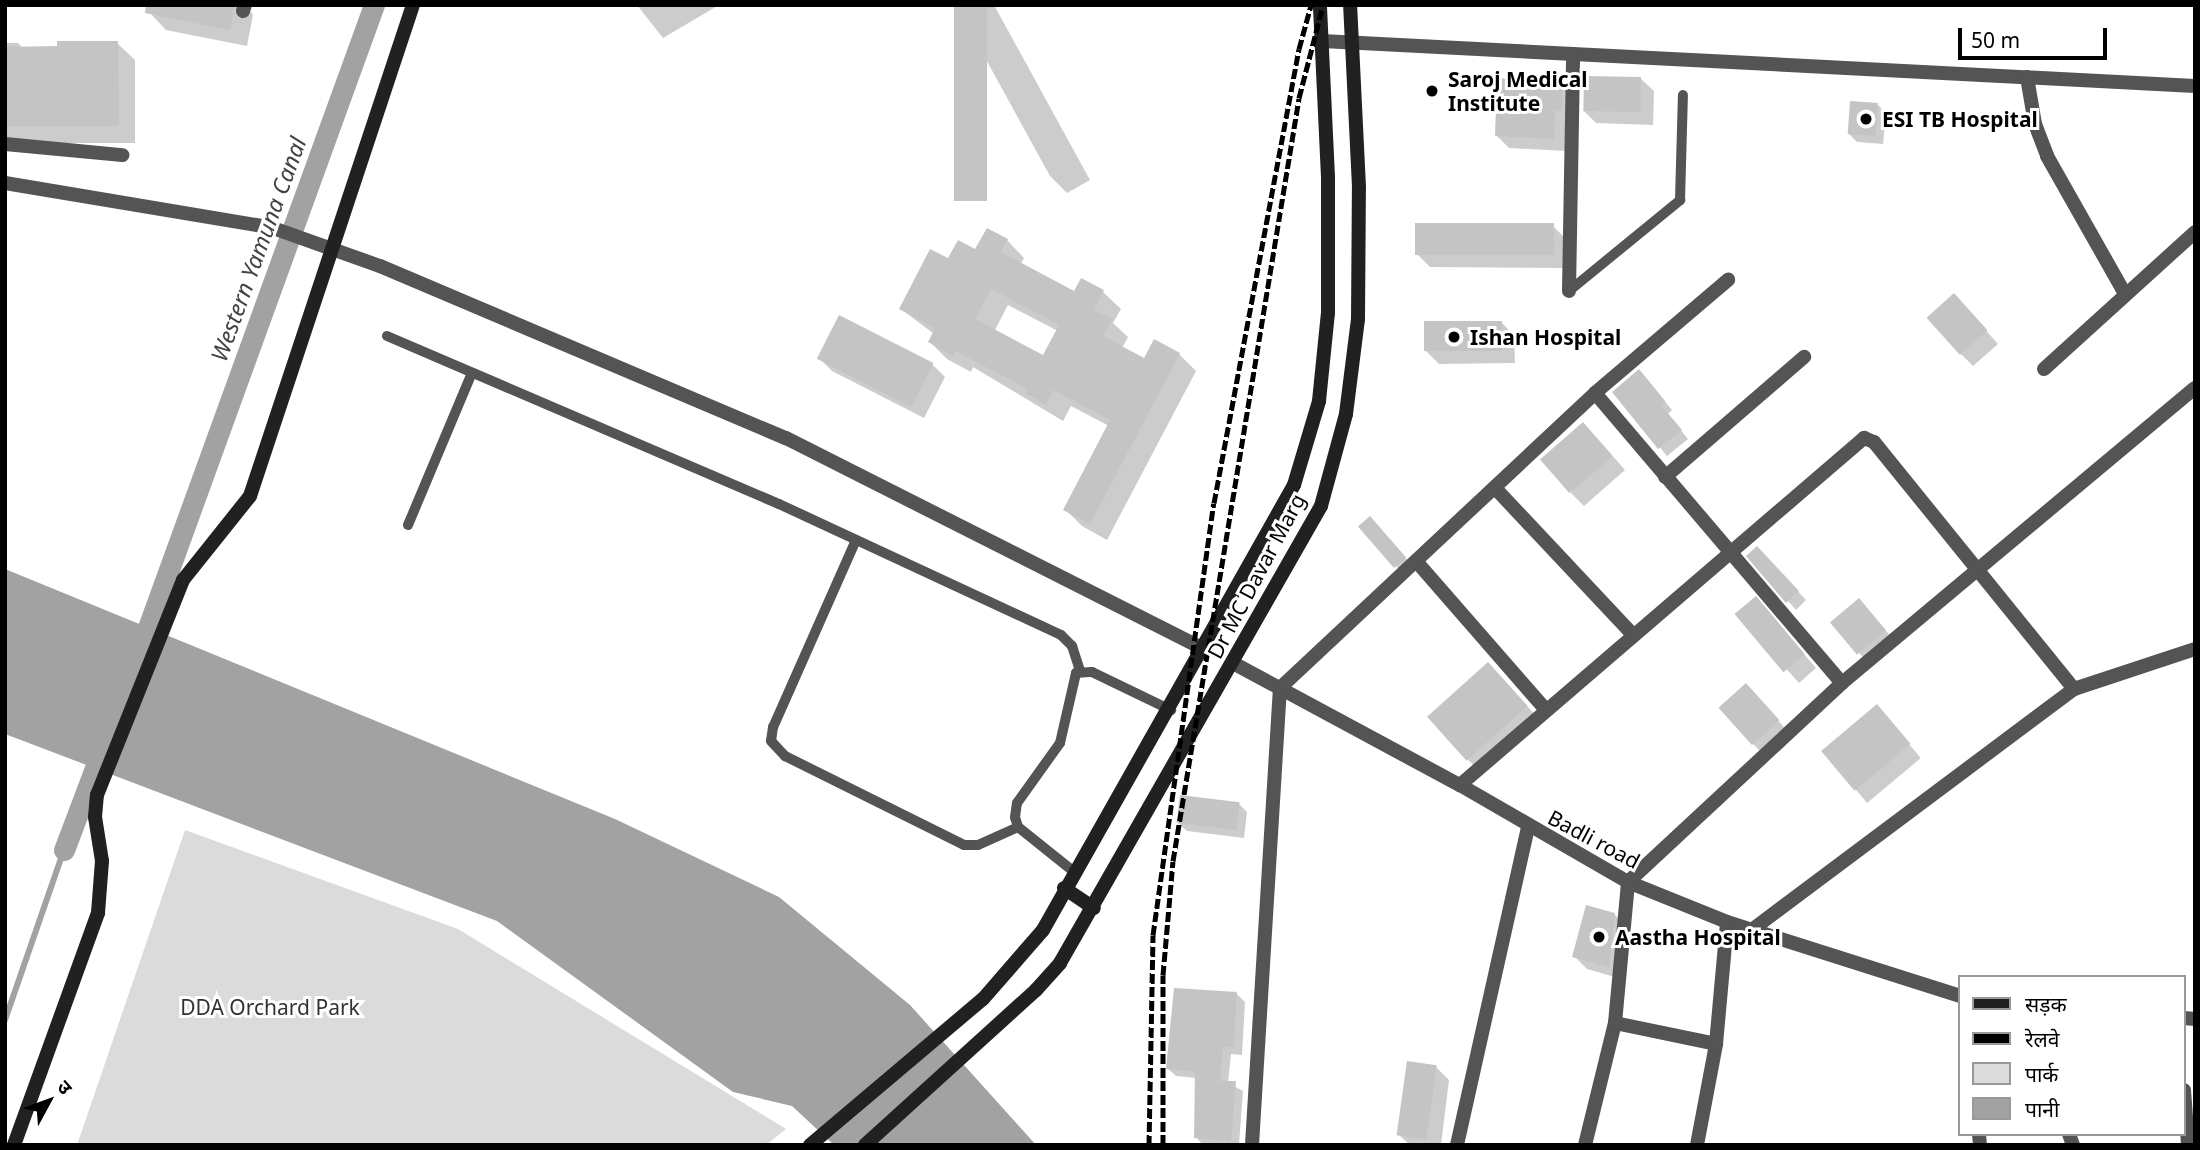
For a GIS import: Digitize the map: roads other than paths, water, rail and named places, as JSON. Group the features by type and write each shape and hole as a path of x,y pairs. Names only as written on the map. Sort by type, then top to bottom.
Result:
{"street":[{"path":"15,1145 98,913 102,861 95,817 97,795 183,580 240,512 258,475 413,5"},
{"path":"810,1145 983,999 1043,930 1073,871 1171,710 1294,485 1319,401 1328,299 1320,5"},
{"name":"Dr MC Davar Marg","path":"865,1145 1060,963 1094,908 1321,506 1346,414 1359,319 1350,5"},
{"path":"1322,41 2195,86"},
{"path":"1569,290 1573,54"},
{"path":"2027,77 2035,124 2047,156 2125,294"},
{"path":"5,144 122,155"},
{"path":"5,183 273,228 380,266 786,439 1204,649"},
{"path":"2044,369 2195,232"},
{"path":"1252,1145 1280,688 1496,489 1595,393 1728,280"},
{"path":"1665,477 1804,358"},
{"path":"1585,1145 1615,1023 1628,881 1842,683 2195,388"},
{"path":"1595,393 1727,552 1842,683"},
{"path":"1460,785 1727,552 1864,438 1874,442 2074,689"},
{"path":"1496,489 1632,634"},
{"path":"1416,561 1545,709"},
{"path":"1753,929 2074,689 2195,649"},
{"name":"Badli road","path":"1233,663 1460,785 1528,827 1628,881 1727,922 1958,996"},
{"path":"1457,1145 1528,827"},
{"path":"1064,888 1094,908"},
{"path":"1697,1145 1716,1044 1727,922"},
{"path":"1615,1023 1716,1044"},
{"path":"2186,1118 2188,1145"}],"lane":[{"path":"1569,290 1680,200 1683,95"},
{"path":"387,336 856,540 1061,635 1072,646 1080,671"},
{"path":"408,525 472,373"},
{"path":"856,540 773,727 771,741 785,756 964,845 978,845 1018,827"},
{"path":"1080,671 1092,672 1171,710"},
{"path":"1073,871 1018,827 1015,808 1060,743 1072,683 1080,671"}],"water":[{"path":"5,569 615,819 779,897 910,1005 1036,1145 834,1145 792,1106 733,1092 497,921 5,734"}],"waterway":[{"name":"Western Yamuna Canal","path":"138,655 374,5"},
{"path":"64,850 104,744"},
{"name":"Western Yamuna Canal","path":"5,1020 64,850"}],"railway":[{"path":"1149,1145 1153,935 1214,503 1299,49 1311,5"},
{"path":"1163,1145 1163,975 1173,861 1299,98 1323,5"}],"place":[{"name":"Saroj Medical Institute","path":"1432,91"},
{"name":"ESI TB Hospital","path":"1866,119"},
{"name":"Ishan Hospital","path":"1454,337"},
{"name":"Aastha Hospital","path":"1599,937"}],"park label":[{"name":"DDA Orchard Park","path":"270,1007"}]}
